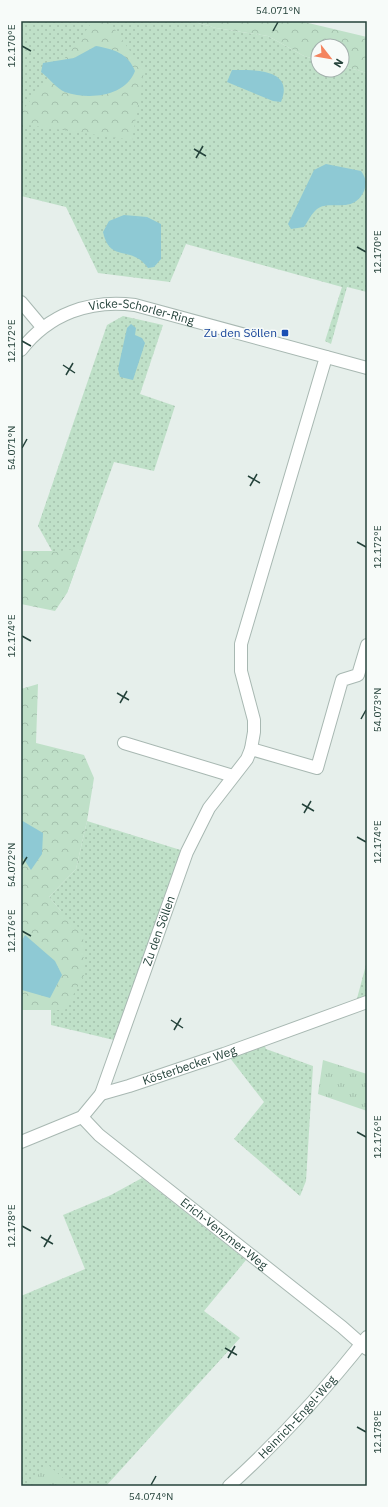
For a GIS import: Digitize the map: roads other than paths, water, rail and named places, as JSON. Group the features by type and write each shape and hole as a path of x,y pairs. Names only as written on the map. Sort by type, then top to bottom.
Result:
{"street":[{"path":"21,302 42,327"},
{"name":"Vicke-Schorler-Ring","path":"21,350 42,327 64,314 81,308 116,303 134,305 367,368"},
{"name":"Zu den Söllen","path":"101,1094 187,852 209,808 247,759 251,749 254,732 254,720 241,671 241,644 326,357"},
{"path":"251,749 317,768 342,680 358,675 367,645"},
{"path":"124,743 233,776"},
{"name":"Kösterbecker Weg","path":"101,1094 210,1059 367,1002"},
{"path":"21,1142 82,1118 101,1094"},
{"name":"Erich-Venzmer-Weg","path":"82,1118 99,1135 365,1344"},
{"name":"Heinrich-Engel-Weg","path":"229,1486 265,1454 365,1344"}],"water":[{"path":"96,46 114,50 124,56 135,71 130,80 115,91 95,96 85,96 65,92 41,72 43,63 74,58"},
{"path":"232,70 260,71 270,73 277,77 282,83 284,91 281,102 273,101 227,82"},
{"path":"326,164 361,171 366,181 364,191 354,203 348,205 322,206 317,209 304,227 291,229 288,224 314,170"},
{"path":"124,215 147,217 161,224 161,259 154,267 148,268 139,259 117,252 109,246 103,232 109,221"},
{"path":"131,324 136,328 135,335 142,338 145,343 133,380 120,377 118,369 127,328"},
{"path":"21,820 43,833 42,854 31,870 21,855"},
{"path":"25,935 55,961 62,975 50,998 22,990 21,942"}],"place":[{"name":"Zu den Söllen","path":"285,333"}]}
